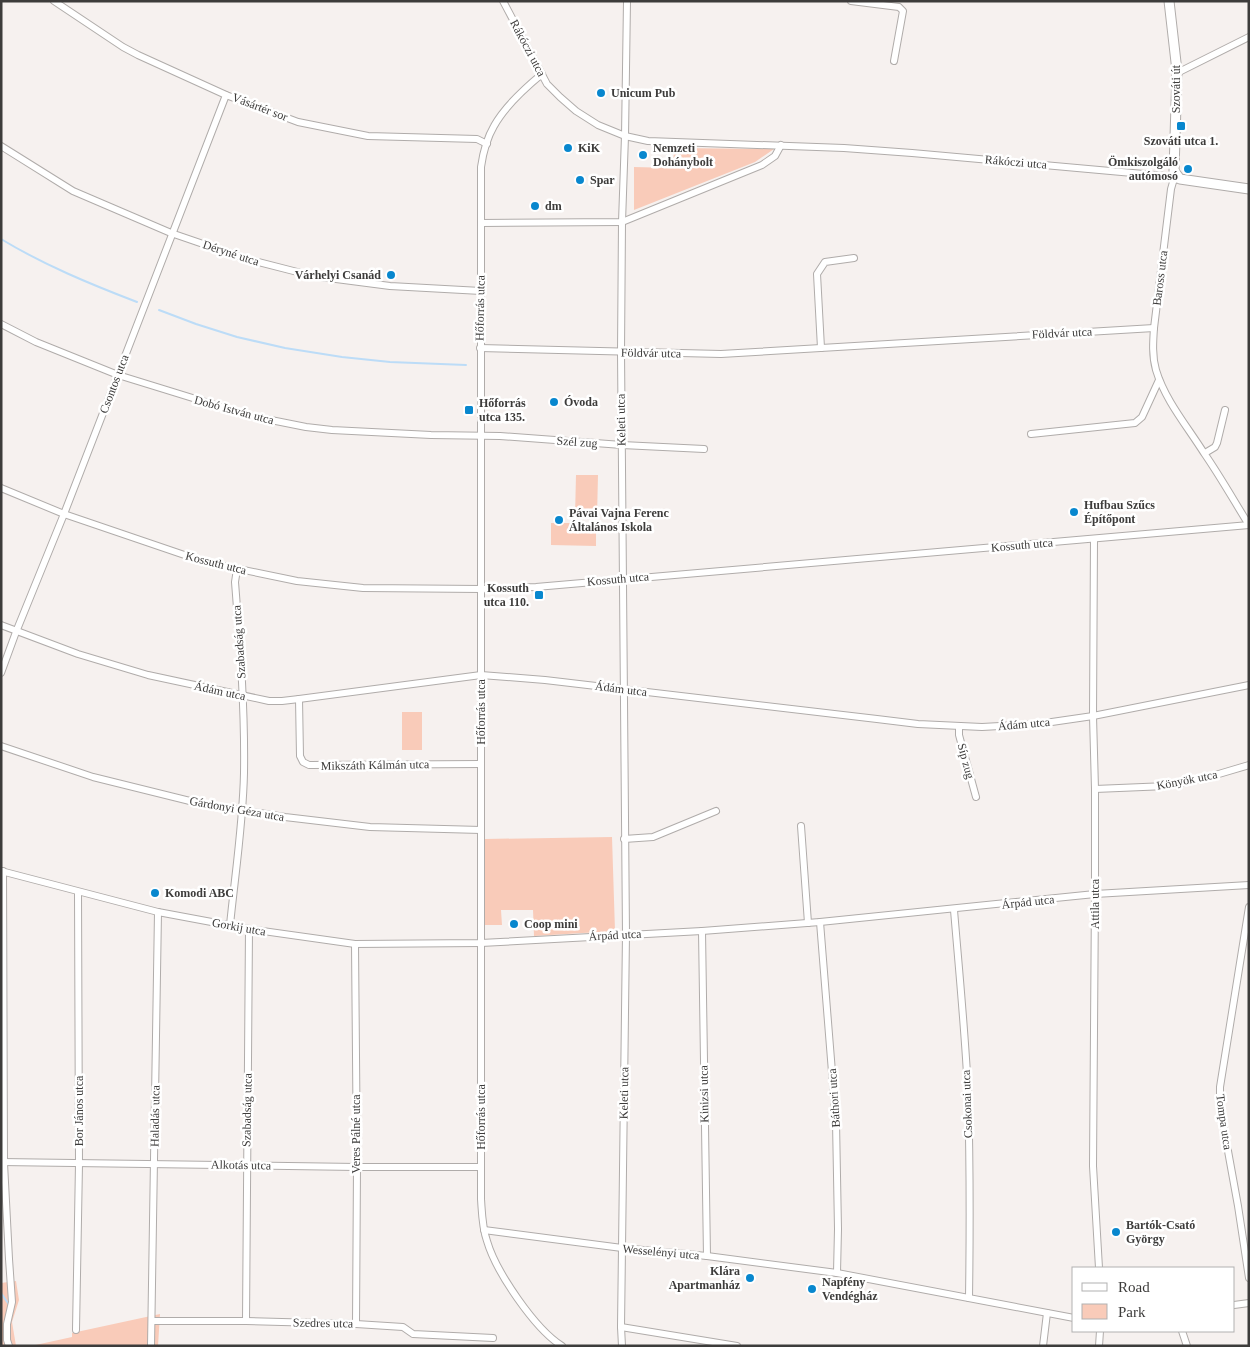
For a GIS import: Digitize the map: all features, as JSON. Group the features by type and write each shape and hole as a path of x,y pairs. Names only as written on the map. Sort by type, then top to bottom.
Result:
{"main road":[{"name":"Szováti út","path":"1169,1 1177,71 1174,172 1177,177"},
{"name":"Rákóczi utca","path":"1177,177 1184,180 1249,189"}],"street":[{"name":"Vásártér sor","path":"54,1 123,47 226,95 298,122 368,136 477,139 487,144"},
{"name":"Rákóczi utca","path":"503,1 547,84 576,112 598,125 625,136 658,141 912,153 1177,177"},
{"name":"Keleti utca","path":"622,1346 626,934 621,352 627,1"},
{"path":"851,1 899,7 903,11 894,61"},
{"path":"1177,71 1249,37"},
{"name":"Hőforrás utca","path":"542,74 513,102 494,125 481,167 481,1167 484,1230 493,1257 504,1278 528,1311 542,1329 562,1346"},
{"name":"Csontos utca","path":"1,673 226,95"},
{"name":"Déryné utca","path":"1,146 73,191 171,234 247,259 313,276 390,286 481,291"},
{"path":"481,223 622,222 762,165 774,156 781,146"},
{"name":"Baross utca","path":"1177,177 1173,182 1171,190 1154,328 1153,356 1159,380 1168,397 1249,525"},
{"path":"821,348 817,274 825,262 854,258"},
{"name":"Dobó István utca","path":"1,324 36,342 118,375 251,416 306,427 481,437"},
{"name":"Földvár utca","path":"480,348 721,354 1154,328"},
{"path":"1031,434 1135,423 1142,417 1159,380"},
{"path":"1205,453 1215,447 1217,443 1225,410"},
{"name":"Szél zug","path":"481,437 500,436 704,449"},
{"name":"Kossuth utca","path":"1,488 64,514 205,562 297,581 363,588 481,589 536,587 1249,525"},
{"name":"Attila utca","path":"1094,539 1094,1166 1099,1267"},
{"name":"Szabadság utca","path":"230,925 244,774 243,696 235,582 237,569"},
{"name":"Ádám utca","path":"1,625 78,654 148,676 276,702 481,674 876,720 982,727 1038,724 1093,716 1249,686"},
{"name":"Mikszáth Kálmán utca","path":"299,699 300,756 303,762 309,765 480,764"},
{"name":"Síp zug","path":"958,726 976,797"},
{"name":"Gárdonyi Géza utca","path":"1,746 93,777 193,802 285,817 370,826 480,830"},
{"name":"Könyök utca","path":"1095,789 1168,786 1249,765"},
{"path":"624,839 653,837 716,810"},
{"path":"802,826 808,923"},
{"path":"2,871 3,1163 12,1302 8,1324 7,1340 9,1346"},
{"name":"Gorkij utca","path":"2,871 158,912 248,929 355,944 481,943"},
{"name":"Árpád utca","path":"481,943 626,934 702,932 954,910 1095,894 1249,885"},
{"name":"Bor János utca","path":"76,1330 79,1164 78,892"},
{"name":"Tompa utca","path":"1249,906 1220,1087 1220,1107 1249,1278"},
{"name":"Csokonai utca","path":"954,910 968,1092 970,1192 969,1298"},
{"name":"Haladás utca","path":"151,1346 158,912"},
{"name":"Báthori utca","path":"820,922 836,1122 837,1273"},
{"name":"Szabadság utca","path":"246,1321 248,929"},
{"name":"Kinizsi utca","path":"702,932 706,1256"},
{"name":"Veres Pálné utca","path":"355,944 356,1324"},
{"name":"Alkotás utca","path":"3,1163 481,1167"},
{"name":"Wesselényi utca","path":"484,1230 837,1273 1072,1318"},
{"path":"1235,1305 1249,1303"},
{"path":"1043,1346 1047,1313"},
{"name":"Szedres utca","path":"152,1321 356,1324 403,1327 413,1334 493,1338"},
{"path":"621,1327 736,1346"},
{"path":"1099,1346 1100,1332"},
{"path":"1182,1332 1187,1346"}],"green space":[{"path":"674,148 774,149 755,162 634,210 634,167 673,168"},
{"path":"576,475 598,475 597,517 575,517"},
{"path":"551,523 596,523 596,546 551,545"},
{"path":"402,712 422,712 422,750 402,750"},
{"path":"612,837 615,931 534,936 533,910 501,910 502,925 485,925 485,839"},
{"path":"16,1281 19,1300 12,1322 16,1346 1,1346 1,1283"},
{"path":"160,1314 158,1346 31,1346 72,1337 72,1333"}],"waterway":[{"path":"1,239 68,274 137,302"},
{"path":"159,310 237,337 285,348 390,362 466,365"},
{"path":"1,1293 10,1306"}],"place":[{"name":"Unicum Pub","path":"601,93"},
{"name":"Szováti utca 1.","path":"1181,126"},
{"name":"KiK","path":"568,148"},
{"name":"Nemzeti Dohánybolt","path":"643,155"},
{"name":"Ömkiszolgáló autómosó","path":"1188,169"},
{"name":"Spar","path":"580,180"},
{"name":"dm","path":"535,206"},
{"name":"Várhelyi Csanád","path":"391,275"},
{"name":"Óvoda","path":"554,402"},
{"name":"Hőforrás utca 135.","path":"469,410"},
{"name":"Hufbau Szűcs Építőpont","path":"1074,512"},
{"name":"Pávai Vajna Ferenc Általános Iskola","path":"559,520"},
{"name":"Kossuth utca 110.","path":"539,595"},
{"name":"Komodi ABC","path":"155,893"},
{"name":"Coop mini","path":"514,924"},
{"name":"Bartók-Csató György","path":"1116,1232"},
{"name":"Klára Apartmanház","path":"750,1278"},
{"name":"Napfény Vendégház","path":"812,1289"}]}
